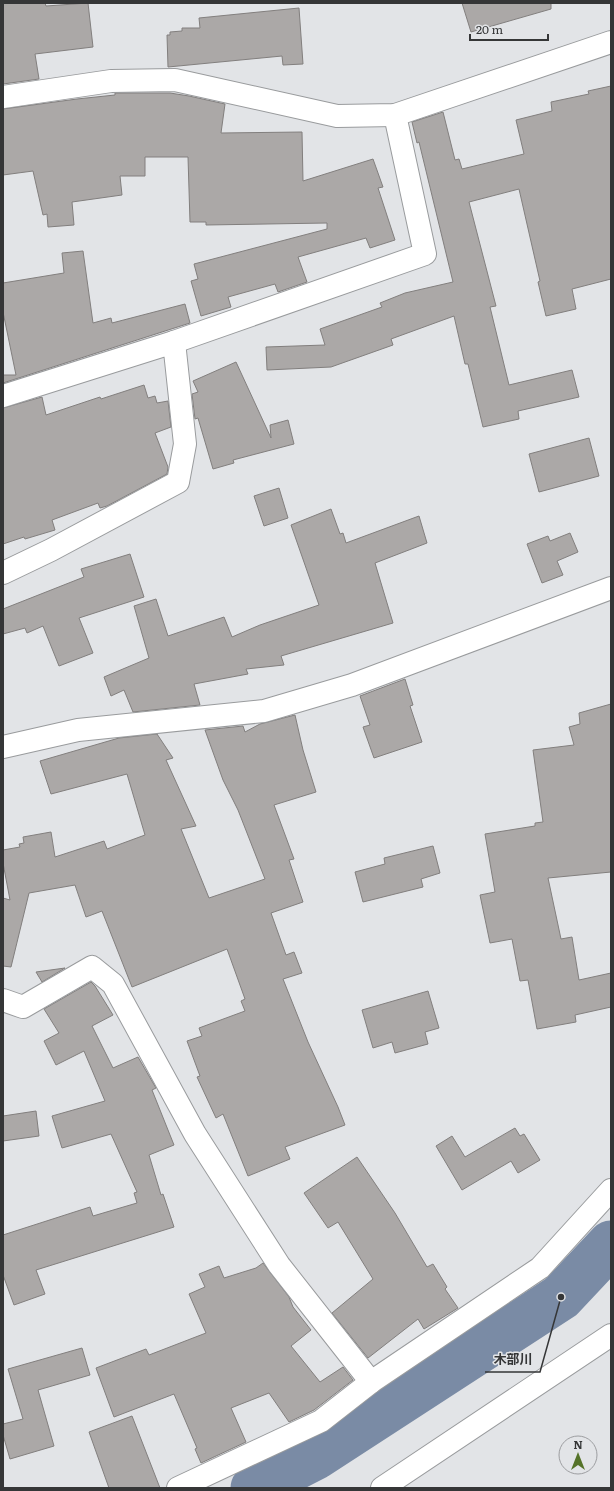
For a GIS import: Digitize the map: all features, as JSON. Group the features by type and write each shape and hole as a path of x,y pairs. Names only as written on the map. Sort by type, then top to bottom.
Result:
{"street":[{"path":"3,97 111,81 175,80 338,116 395,115 611,42"},
{"path":"3,396 174,342 425,254 395,115"},
{"path":"3,573 50,550 178,482 185,444 174,342"},
{"path":"3,747 78,730 264,711 352,685 611,588"},
{"path":"3,1000 23,1007 92,966 113,984 195,1134 279,1265 371,1382"},
{"path":"178,1488 321,1421 371,1382 540,1268 611,1190"},
{"path":"382,1488 611,1335"}],"building":[{"path":"3,3 45,3 46,6 88,3 93,47 35,54 39,79 3,84"},
{"path":"462,3 551,3 551,9 471,32"},
{"path":"299,8 303,64 283,65 282,56 168,67 167,35 170,35 170,32 182,31 182,28 200,28 199,18"},
{"path":"611,86 611,279 572,289 576,309 546,316 538,282 540,281 519,189 469,202 496,306 490,307 509,385 572,370 579,397 518,411 519,419 483,427 468,364 465,364 454,316 391,339 393,345 331,367 267,370 266,347 325,345 320,329 382,307 380,303 405,293 453,282 419,142 417,143 412,122 443,112 455,160 459,159 462,169 524,154 516,120 552,111 551,102 589,94 588,91"},
{"path":"115,93 170,93 225,104 221,133 302,132 303,181 373,159 383,187 378,188 395,240 370,248 366,238 298,257 307,282 278,292 275,284 228,297 231,307 201,316 191,281 198,279 194,264 327,229 327,223 206,225 206,222 190,222 188,157 145,157 145,176 120,176 122,195 72,202 74,225 48,227 47,214 43,215 33,171 3,175 3,109 115,95"},
{"path":"83,251 93,323 111,318 112,323 185,304 190,323 3,383 3,375 16,375 3,312 3,283 64,273 62,253"},
{"path":"236,362 271,438 270,425 288,420 294,444 233,460 234,463 213,469 198,418 195,419 192,394 198,392 193,381"},
{"path":"144,385 148,398 155,396 157,403 168,401 171,427 155,433 168,467 167,474 107,506 100,508 98,503 52,520 55,530 25,539 24,537 3,544 3,408 42,397 46,415 100,397 101,399"},
{"path":"589,438 599,476 539,492 529,454"},
{"path":"279,488 288,518 264,526 254,496"},
{"path":"331,509 340,534 343,533 346,543 419,516 427,543 375,563 393,623 281,656 284,665 246,669 248,674 194,684 200,705 133,712 124,690 111,696 104,677 149,658 134,606 156,599 168,636 224,617 232,637 260,625 319,605 291,525"},
{"path":"570,533 578,552 557,561 563,575 542,583 527,544 548,536 550,541"},
{"path":"130,554 144,597 79,618 93,653 59,666 43,626 27,633 25,628 3,634 3,609 84,577 81,569"},
{"path":"405,679 413,705 410,706 422,742 374,758 363,727 370,725 360,696"},
{"path":"611,704 611,872 548,878 561,939 572,937 579,980 611,973 611,1007 575,1015 576,1022 537,1029 528,980 520,981 512,939 490,943 480,895 495,892 485,834 535,826 535,823 543,822 533,750 574,745 569,727 580,724 579,713"},
{"path":"295,715 303,750 316,792 274,805 294,859 289,860 303,902 271,913 286,955 294,952 302,973 283,979 308,1042 345,1125 285,1147 290,1159 248,1176 223,1114 216,1118 197,1077 200,1076 187,1041 202,1036 199,1028 245,1011 241,1001 245,999 227,949 132,987 102,911 86,917 75,885 29,893 11,967 3,966 3,898 10,900 3,863 3,850 20,847 19,844 24,843 23,837 51,832 55,857 104,841 107,849 145,835 127,774 51,794 40,761 119,738 157,734 173,758 166,760 196,826 181,829 209,898 265,879 238,810 223,780 205,730 243,726 245,732 260,724"},
{"path":"433,846 440,873 421,879 423,887 363,902 355,872 385,864 384,858"},
{"path":"65,968 42,982 36,972"},
{"path":"91,982 113,1015 92,1026 113,1068 138,1057 156,1088 152,1090 174,1145 149,1155 161,1195 163,1194 174,1227 36,1270 45,1294 14,1305 3,1275 3,1235 90,1207 93,1216 137,1203 134,1193 137,1192 111,1134 62,1148 52,1116 105,1101 84,1051 56,1065 44,1041 59,1033 44,1009"},
{"path":"428,991 439,1028 425,1032 428,1044 395,1053 392,1042 373,1048 362,1010"},
{"path":"36,1111 39,1136 3,1141 3,1116"},
{"path":"515,1128 520,1136 524,1134 540,1160 518,1173 511,1161 462,1190 436,1146 452,1136 465,1157"},
{"path":"357,1157 395,1213 427,1267 433,1264 447,1287 445,1289 458,1308 424,1329 418,1319 368,1358 332,1313 373,1279 338,1222 328,1228 304,1193"},
{"path":"263,1263 289,1297 293,1307 311,1330 291,1346 320,1382 343,1367 353,1380 314,1410 289,1422 269,1393 231,1408 246,1442 201,1463 195,1449 197,1448 174,1394 114,1417 96,1368 146,1349 149,1355 206,1333 189,1294 205,1287 199,1274 219,1266 224,1278 256,1268"},
{"path":"82,1348 90,1375 38,1390 54,1446 10,1459 3,1435 3,1424 23,1419 8,1369"},
{"path":"132,1416 160,1488 109,1488 89,1432"}],"waterway":[{"path":"254,1488 316,1456 561,1297 611,1244"}],"place":[{"name":"木部川","path":"561,1297"}]}
